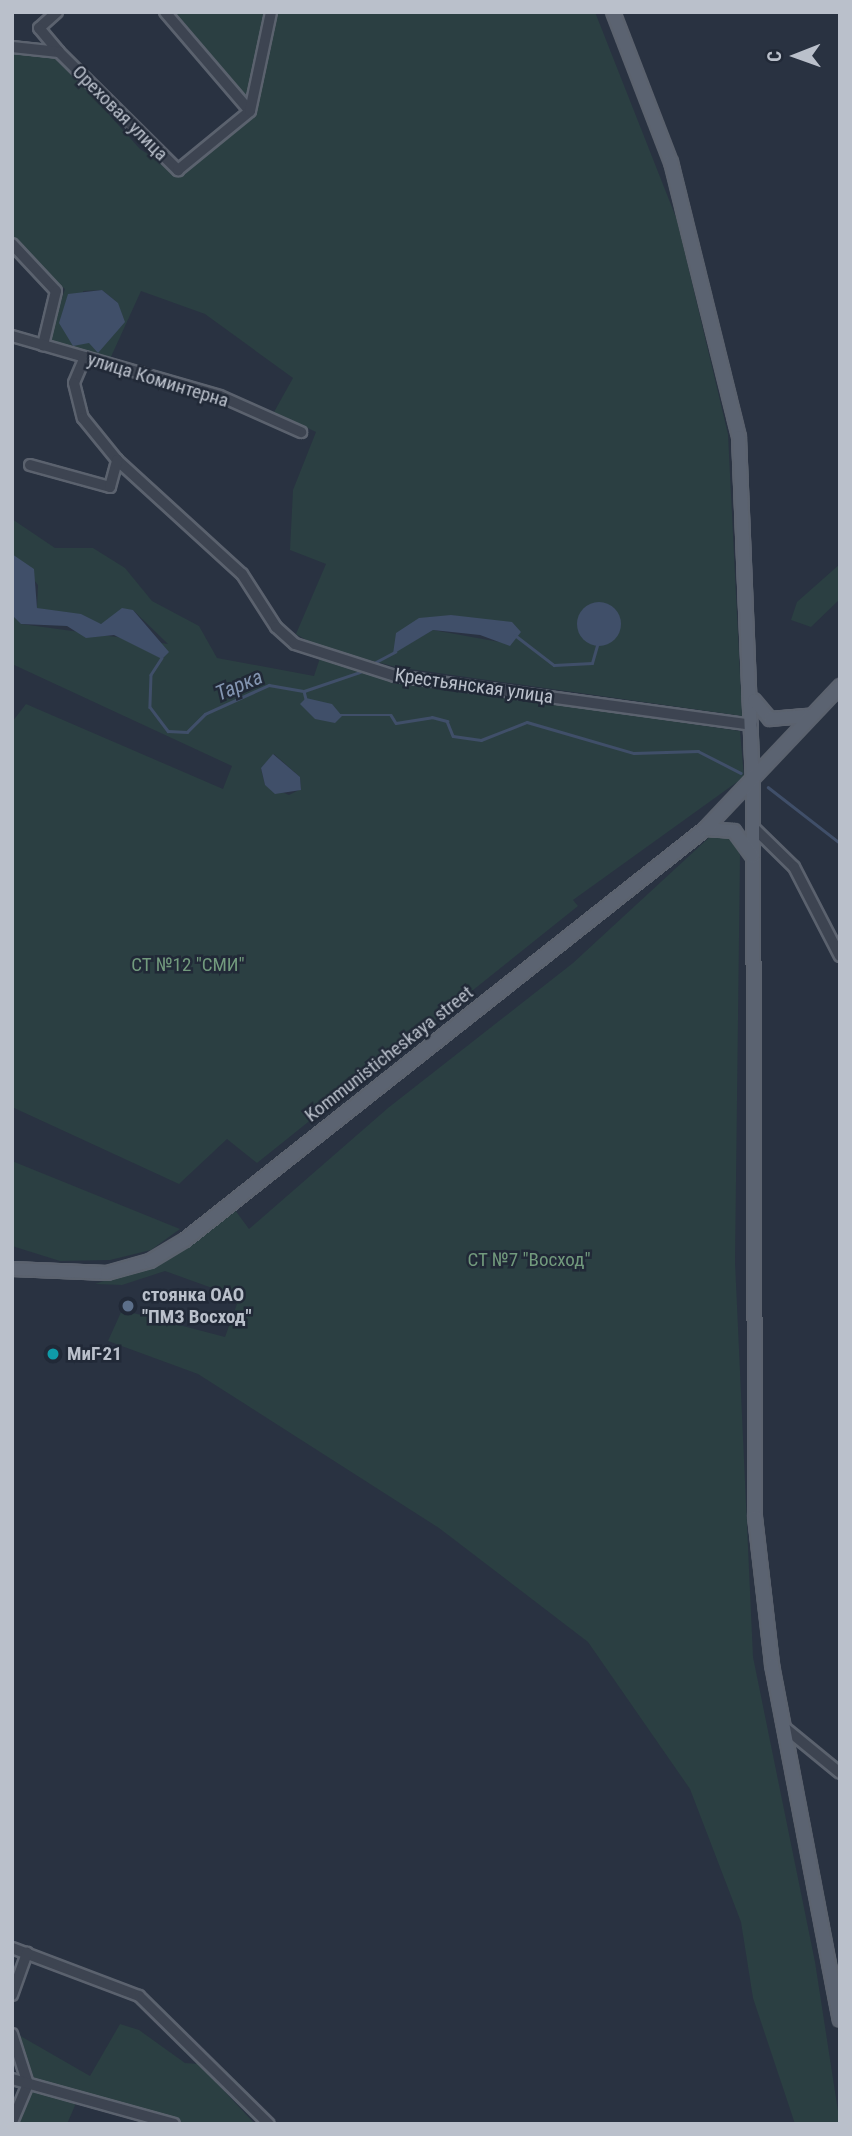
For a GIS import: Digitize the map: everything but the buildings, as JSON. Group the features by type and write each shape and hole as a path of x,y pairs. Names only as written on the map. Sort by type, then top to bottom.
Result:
{"main road":[{"path":"612,12 671,162 731,392 743,470 753,779 755,1517 784,1727 840,2020"},
{"path":"751,694 758,710 779,722 803,720 840,686"},
{"name":"Kommunisticheskaya street","path":"12,1269 107,1273 172,1249 705,829 825,702"},
{"path":"705,829 734,831 752,857"}],"street":[{"path":"57,12 39,28 59,52"},
{"path":"165,12 250,111"},
{"path":"250,111 271,12"},
{"name":"Ореховая улица","path":"12,47 59,52 178,170 250,111"},
{"path":"12,244 56,291 43,345"},
{"name":"улица Коминтерна","path":"12,336 220,396 301,432"},
{"name":"Крестьянская улица","path":"85,357 74,383 83,418 117,460 242,573 276,627 295,644 395,676 752,725"},
{"path":"30,464 110,487 117,460"},
{"path":"753,827 794,867 840,956"},
{"path":"784,1727 840,1773"},
{"path":"12,1948 139,1996 269,2124"},
{"path":"12,1995 27,1954"},
{"path":"12,2034 28,2084 12,2122"},
{"path":"12,2079 153,2121 174,2124"},
{"path":"16,2109 19,2124"}],"green space":[{"path":"175,12 595,12 677,220 728,434 742,716 396,667 316,646 296,634 326,564 290,550 293,490 316,432 274,412 293,378 205,314 141,291 110,359 48,341 65,289 12,242 12,51 57,57 140,149 178,174 257,109","holes":["102,290 118,303 104,345 89,342 83,291","451,615 521,632 505,643 433,630 393,653"]},
{"name":"СТ №12 \"СМИ\"","path":"12,519 55,548 93,548 125,568 152,601 199,626 217,658 314,676 320,658 397,681 740,731 744,777 573,900 578,906 257,1163 227,1139 179,1184 12,1107 12,722 26,704 223,789 232,766 12,664 12,615 21,624 168,644 133,610 101,624 37,608 38,585 12,554","holes":["274,754 300,777 301,789 289,795 265,785 261,769"]},
{"path":"840,564 840,599 811,627 791,620 797,602"},
{"name":"СТ №7 \"Восход\"","path":"714,833 732,837 740,855 735,1262 753,1657 815,1962 840,2124 795,2124 753,1998 741,1922 690,1789 588,1642 439,1528 198,1374 108,1341 122,1310 225,1337 237,1304 226,1293 165,1271 122,1285 95,1284 139,1269 232,1206 249,1229 388,1108 573,963"},
{"path":"12,1161 180,1229 151,1250 110,1260 60,1261 12,1246"},
{"path":"120,2024 139,2030 185,2063 199,2064 255,2124 165,2124 32,2079 17,2034 90,2076"},
{"path":"33,2089 77,2101 67,2124 15,2124"}],"water":[{"path":"102,290 118,303 125,322 98,353 89,343 73,346 59,323 68,294"},
{"path":"12,554 34,569 37,608 81,614 101,624 122,608 133,610 169,652 162,659 114,635 86,638 67,626 21,624 12,615"},
{"path":"599,602 615,608 621,624 615,640 599,646 583,640 577,624 583,608"},
{"path":"451,615 512,622 521,632 510,646 480,635 433,630 393,654 396,633 419,618"},
{"path":"306,698 332,704 342,716 335,723 315,719 300,704"},
{"path":"273,754 300,777 301,790 275,794 265,785 261,768"}],"waterway":[{"path":"515,635 554,665 592,663 597,646"},
{"path":"374,663 395,652"},
{"name":"Тарка","path":"162,658 151,675 150,707 168,731 187,732 205,714 269,685 304,691 306,699"},
{"path":"304,691 360,672"},
{"name":"Тарка","path":"339,715 391,715 396,723 432,717 447,721 453,736 481,740 527,722 634,753 698,751 741,773"},
{"name":"Тарка","path":"768,787 840,843"}],"place":[{"name":"стоянка ОАО \"ПМЗ Восход\"","path":"128,1306"},
{"name":"МиГ-21","path":"53,1354"}]}
